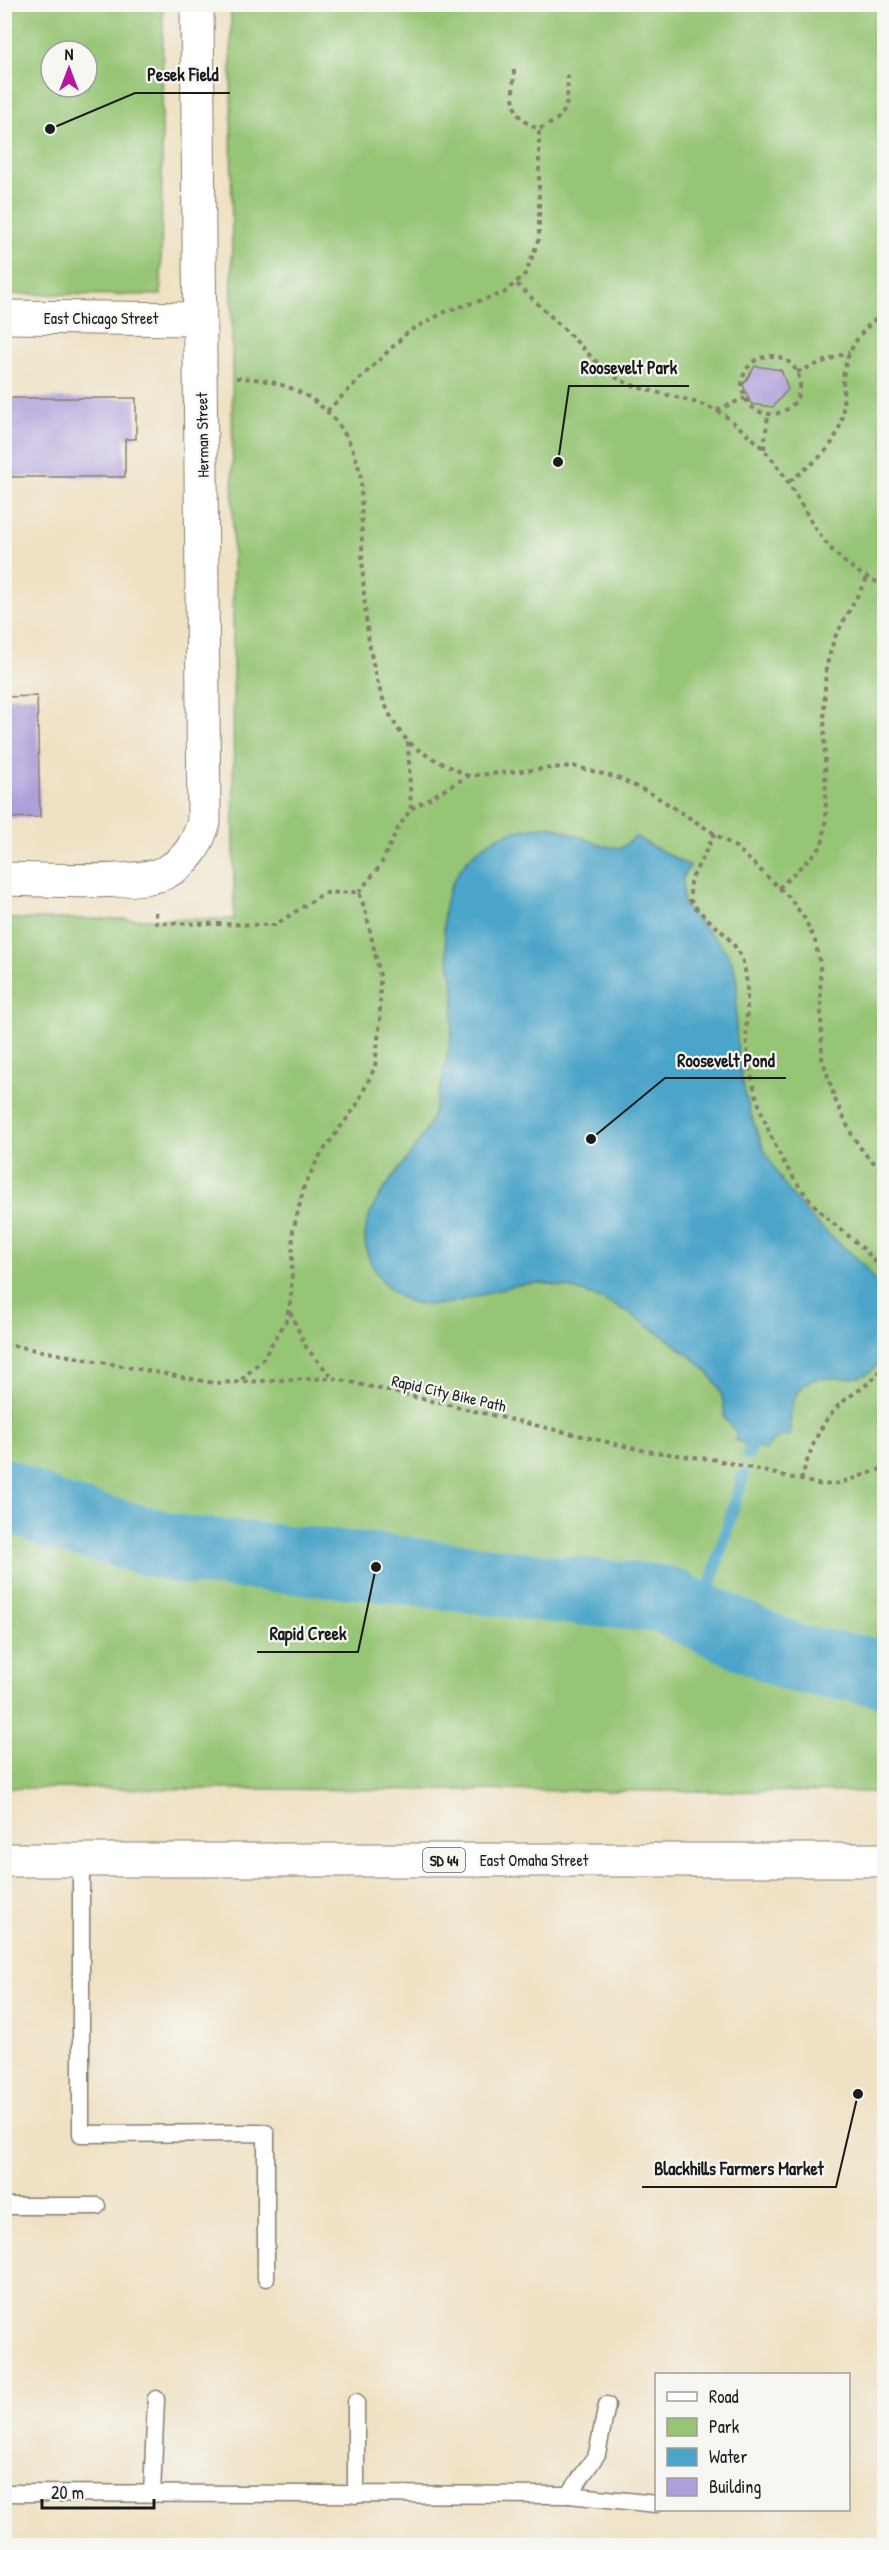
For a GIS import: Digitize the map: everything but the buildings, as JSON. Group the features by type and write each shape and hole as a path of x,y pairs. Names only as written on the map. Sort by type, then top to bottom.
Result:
{"street":[{"name":"Herman Street","path":"148,876 165,873 184,860 196,844 204,822 197,4"},
{"name":"East Chicago Street","path":"4,317 198,319"},
{"path":"4,879 118,879 148,876"},
{"name":"East Omaha Street","path":"4,1860 885,1860"}],"lane":[{"path":"81,1860 81,2134 266,2133 266,2278"},
{"path":"4,2206 97,2206"},
{"path":"152,2493 156,2399"},
{"path":"356,2402 356,2495"},
{"path":"569,2495 597,2454 607,2405"},
{"path":"4,2493 569,2495 655,2504"}],"path":[{"path":"514,70 515,111 520,119 539,129 559,121 564,112 568,71"},
{"path":"327,411 409,331 447,311 493,298 517,284 533,261 539,239 539,129"},
{"path":"517,284 615,376 644,389 717,411 764,450 790,481 806,516 826,545 853,569 885,585"},
{"path":"790,481 827,451 842,419 844,372 849,351 863,331 885,314"},
{"path":"797,373 849,351"},
{"path":"776,356 783,359 797,373 800,383 797,399 782,412 768,414 755,410 745,398 742,386 744,376 748,368 760,358 776,356"},
{"path":"201,376 264,379 299,392 327,411 346,436 359,466 362,569 374,662 382,697 408,741 423,753 468,776"},
{"path":"717,411 745,398"},
{"path":"764,450 768,414"},
{"path":"779,888 822,846 826,818 824,708 826,668 834,639 867,578"},
{"path":"408,741 411,810"},
{"path":"148,876 156,909 156,923 274,924 324,893 359,892 380,866 398,828 411,810 468,776 535,768 586,768 629,783 715,833 748,857 798,908 815,941 821,975 819,1046 836,1102 864,1153 885,1172"},
{"path":"715,833 690,882 690,900 733,945 745,969 747,1048 753,1090 763,1118 781,1156 801,1189 825,1216 865,1250 885,1277"},
{"path":"239,1382 270,1349 290,1311 293,1231 304,1187 318,1158 356,1106 375,1067 380,1020 380,976 359,892"},
{"path":"290,1311 307,1349 333,1378"},
{"name":"Rapid City Bike Path","path":"4,1344 214,1383 333,1378 646,1451 717,1460 822,1485 840,1483 885,1468"},
{"path":"801,1480 826,1419 847,1398 878,1376 885,1363"}],"green space":[{"path":"5,4 163,5 161,295 5,294"},
{"path":"231,5 884,5 884,1792 5,1788 4,919 234,919"}],"water":[{"path":"552,826 603,846 621,848 635,837 690,866 683,876 683,904 723,947 735,970 739,1059 749,1110 761,1142 778,1174 796,1200 816,1223 867,1269 881,1296 884,1337 878,1362 867,1374 851,1378 817,1379 803,1386 793,1403 790,1435 776,1439 766,1450 736,1441 736,1431 724,1418 722,1396 706,1370 650,1327 602,1299 548,1284 528,1284 443,1304 423,1304 404,1299 387,1286 370,1261 365,1237 370,1215 381,1194 427,1129 446,1065 451,1038 454,996 445,938 444,913 452,883 470,858 494,839 519,830"}],"waterway":[{"path":"748,1455 751,1445"},
{"path":"701,1616 743,1475"},
{"path":"4,1492 55,1517 182,1550 376,1567 562,1590 662,1599 795,1659 884,1673"}],"place":[{"name":"Pesek Field","path":"50,129"},
{"name":"Roosevelt Park","path":"558,462"},
{"name":"Roosevelt Pond","path":"591,1139"},
{"name":"Rapid Creek","path":"376,1567"},
{"name":"Blackhills Farmers Market","path":"858,2094"}]}
